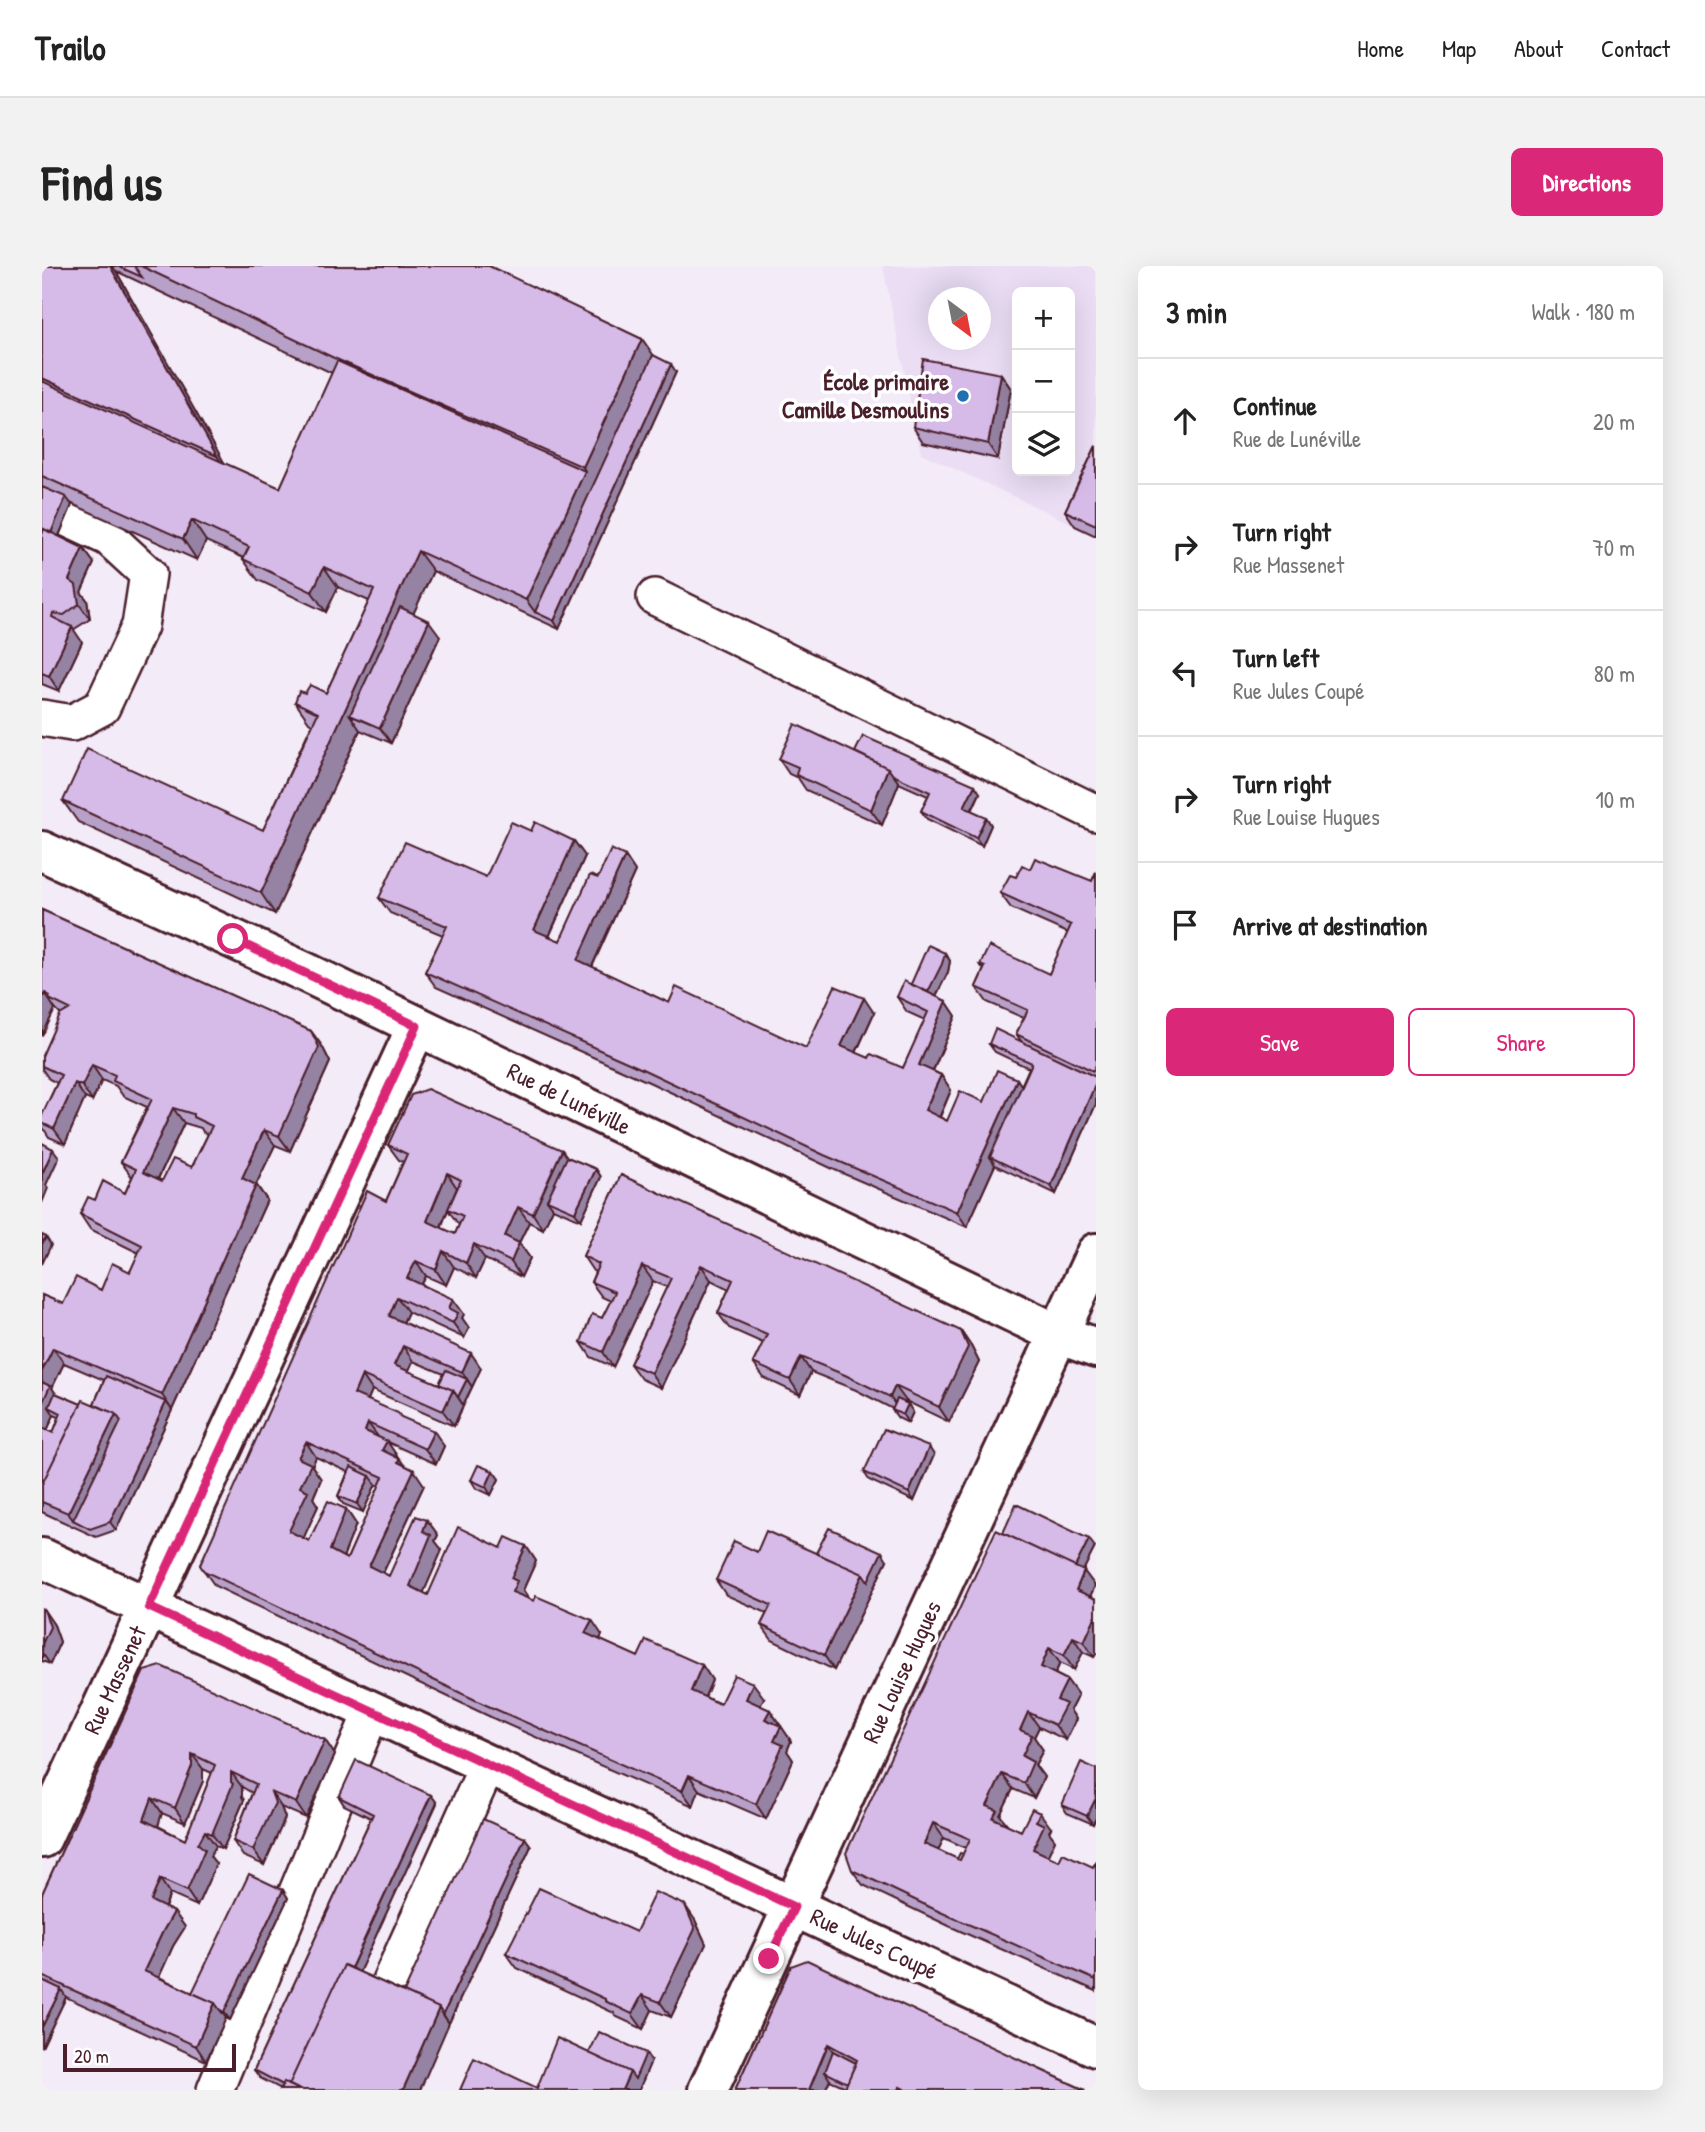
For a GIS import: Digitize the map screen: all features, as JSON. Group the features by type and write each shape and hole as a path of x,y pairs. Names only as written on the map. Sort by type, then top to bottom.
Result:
{"street":[{"name":"Rue de Lunéville","path":"42,850 305,972 1058,1334 1096,1348"},
{"name":"Rue Massenet","path":"42,1838 417,1026"},
{"name":"Rue Louise Hugues","path":"708,2090 1096,1253"},
{"name":"Rue Jules Coupé","path":"42,1558 1096,2047"}],"lane":[{"path":"42,718 72,723 102,707 140,626 148,574 109,538 50,510"},
{"path":"655,597 1096,813"},
{"path":"215,2090 372,1710"},
{"path":"388,1986 488,1764"}],"shaded area":[{"name":"École primaire Camille Desmoulins","path":"883,266 1096,266 1096,535 921,453"}],"building":[{"path":"42,266 110,266 217,456 42,378"},
{"path":"117,266 134,266 142,277"},
{"path":"141,266 489,266 642,339 583,467 334,358"},
{"path":"653,355 671,364 554,621 535,612"},
{"path":"923,359 1001,374 988,444 913,427"},
{"path":"337,361 585,471 526,600 418,551 261,893 63,801 87,749 263,830 318,713 295,702 299,691 305,693 310,685 326,693 374,590 324,567 312,592 243,559 249,547 192,520 183,539 42,476 42,381 280,488"},
{"path":"1096,446 1096,525 1065,511"},
{"path":"42,487 66,497 51,533 44,529 42,535"},
{"path":"44,529 83,548 69,580 76,585 79,604 64,615 53,613 52,617 72,627 49,676 42,673"},
{"path":"400,607 429,621 380,728 350,715"},
{"path":"795,724 888,768 871,810 796,775 798,767 779,759"},
{"path":"863,736 975,785 964,807 986,817 976,838 921,811 930,792 893,775 888,768 855,752"},
{"path":"511,822 531,831 535,822 574,841 534,930 560,941 590,875 598,878 611,849 625,856 578,960 669,1003 676,987 806,1048 835,986 864,998 841,1046 869,1058 871,1054 903,1068 928,1012 897,997 904,981 946,1001 919,1065 941,1075 925,1110 947,1121 960,1091 984,1102 997,1070 1017,1079 957,1212 824,1155 640,1068 425,972 447,926 379,898 405,842 486,877"},
{"path":"1035,858 1092,881 1096,872 1096,1065 1093,1071 1016,1034 1028,1010 976,987 985,967 980,965 989,946 1049,974 1071,925 1000,893 1010,875 1016,877 1022,865 1030,869"},
{"path":"42,910 311,1031 319,1047 279,1136 264,1130 242,1178 256,1185 162,1395 53,1348 42,1371 42,1295 63,1304 76,1277 101,1290 112,1263 130,1272 142,1245 80,1214 88,1197 95,1200 103,1181 125,1193 136,1169 121,1162 152,1099 113,1081 115,1075 92,1065 82,1086 75,1083 54,1129 42,1123 42,1115 61,1075 42,1066 42,1056 60,1015 70,1009 49,999 50,996 45,993 42,999","holes":["173,1108 193,1114 193,1117 212,1126 192,1167 173,1159 162,1181 143,1172"]},
{"path":"928,945 945,953 928,992 911,984"},
{"path":"995,1029 1096,1077 1096,1083 1051,1186 990,1157 1032,1063 989,1044"},
{"path":"427,1089 562,1150 533,1214 518,1207 505,1236 519,1243 511,1262 474,1244 466,1263 443,1251 436,1270 416,1261 407,1278 453,1299 449,1308 458,1313 453,1323 397,1297 389,1316 471,1353 462,1372 403,1346 394,1365 453,1390 443,1411 362,1375 354,1394 434,1431 425,1449 368,1423 365,1431 387,1441 382,1450 414,1470 369,1566 389,1576 416,1516 427,1520 423,1531 431,1535 410,1586 428,1595 458,1527 501,1548 506,1537 526,1546 511,1578 517,1581 512,1592 534,1601 536,1596 592,1620 585,1633 638,1657 646,1640 702,1665 691,1691 720,1704 734,1675 753,1683 746,1699 770,1710 765,1719 781,1726 774,1741 783,1745 756,1804 689,1775 682,1791 486,1705 204,1571 200,1565 367,1191 386,1201 407,1154 388,1145 411,1095","holes":["447,1173 461,1180 448,1209 463,1216 455,1234 427,1221","306,1442 383,1477 347,1559 330,1550 346,1509 328,1501 309,1541 289,1531 308,1491 300,1487 311,1464 298,1458"]},
{"path":"42,1143 53,1149 42,1174"},
{"path":"567,1157 596,1169 575,1212 547,1200"},
{"path":"621,1175 961,1331 968,1347 939,1407 895,1386 890,1397 801,1357 790,1380 753,1363 767,1334 718,1313 733,1280 701,1265 651,1373 630,1364 671,1278 642,1266 603,1352 581,1342 592,1314 602,1318 615,1292 591,1282 599,1264 583,1256"},
{"path":"446,1370 467,1379 458,1397 453,1390 439,1384"},
{"path":"106,1376 166,1402 110,1522 90,1529 73,1520 121,1421 116,1414 94,1404"},
{"path":"42,1382 50,1386 42,1404"},
{"path":"55,1393 81,1404 42,1484 42,1428 53,1433 61,1413 49,1407"},
{"path":"897,1399 908,1404 903,1415 892,1410"},
{"path":"83,1400 116,1414 68,1513 42,1502 42,1484"},
{"path":"884,1429 929,1447 909,1493 864,1472"},
{"path":"478,1465 493,1471 486,1487 471,1480"},
{"path":"351,1467 370,1476 357,1504 338,1496"},
{"path":"1016,1504 1089,1539 1075,1567 1003,1533"},
{"path":"829,1528 882,1552 868,1581 863,1574 816,1553"},
{"path":"996,1530 1084,1571 1076,1590 1096,1599 1096,1615 1084,1642 1073,1637 1064,1655 1049,1648 1041,1667 1067,1680 1057,1700 1066,1704 1055,1725 1028,1712 1020,1730 1032,1735 1022,1756 1033,1762 1024,1783 1002,1774 987,1806 997,1810 993,1818 1021,1831 1032,1809 1040,1813 1036,1821 1044,1825 1033,1849 1059,1861 1063,1853 1093,1867 1096,1862 1096,1980 852,1870 846,1853","holes":["933,1823 970,1839 960,1860 924,1844"]},
{"path":"766,1531 863,1574 824,1655 761,1625 771,1605 716,1580 734,1541 757,1552"},
{"path":"42,1609 50,1627 42,1644"},
{"path":"161,1666 325,1740 296,1803 271,1792 275,1803 253,1850 233,1841 256,1784 231,1772 233,1784 212,1834 205,1831 198,1844 205,1849 187,1891 160,1879 151,1901 174,1912 144,1971 215,2003 196,2046 42,1976 42,1894 144,1671","holes":["192,1754 215,1765 185,1840 144,1820 152,1798 175,1808 192,1766"]},
{"path":"356,1760 431,1795 351,1968 344,1965 289,2085 284,2082 283,2085 254,2070 373,1814 339,1797"},
{"path":"1081,1762 1096,1769 1096,1798 1087,1816 1062,1805"},
{"path":"483,1819 525,1838 443,2015 439,2008 404,1992"},
{"path":"249,1874 283,1890 224,2012 215,2003 192,1993"},
{"path":"539,1888 636,1932 655,1892 685,1905 695,1929 660,2002 642,1995 632,2014 506,1953"},
{"path":"807,1960 1085,2090 906,2090 900,2087 899,2090 844,2090 857,2060 828,2044 809,2090 735,2090 791,1966"},
{"path":"344,1965 439,2008 403,2090 300,2090 289,2085"},
{"path":"42,1980 61,1989 42,2027"},
{"path":"599,2032 646,2053 635,2079 630,2072 589,2053"},
{"path":"557,2038 630,2072 622,2090 460,2090 474,2058 537,2088"},
{"path":"833,2051 856,2063 847,2083 825,2072"},
{"path":"284,2082 300,2090 280,2090"}],"place":[{"name":"École primaire Camille Desmoulins","path":"963,396"}],"route":[{"path":"233,939 417,1026 149,1607 794,1907 769,1959"}]}
